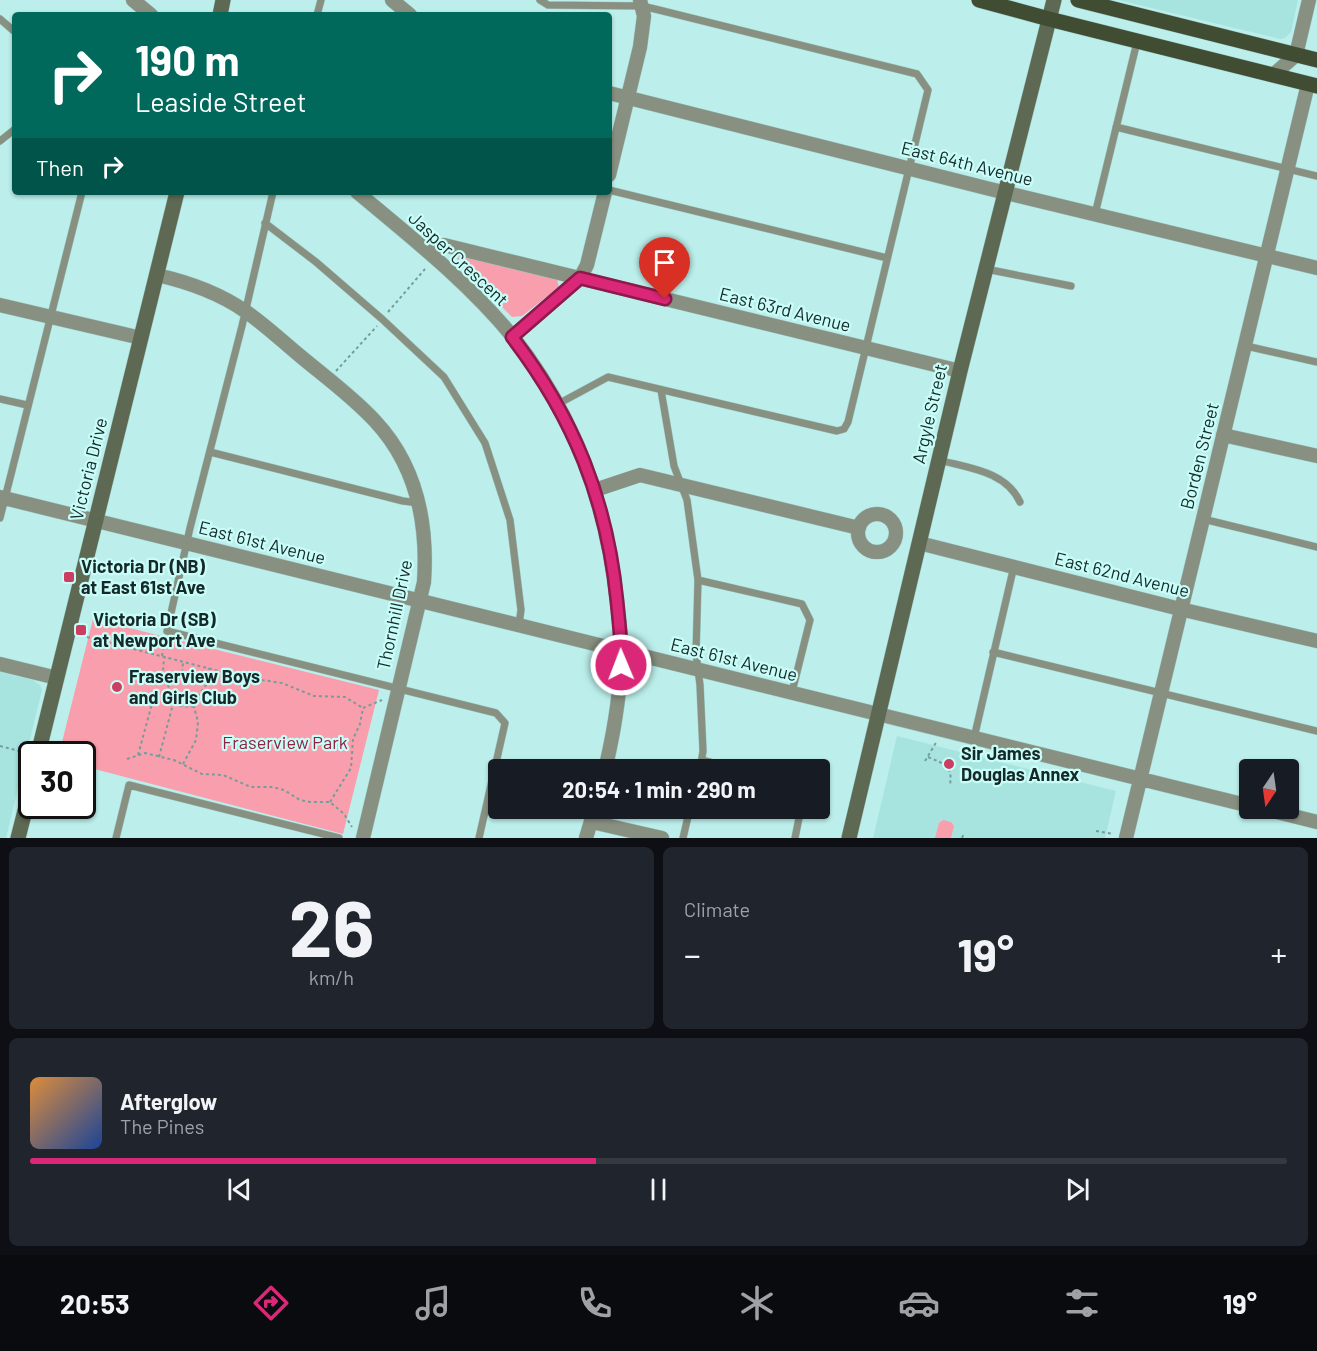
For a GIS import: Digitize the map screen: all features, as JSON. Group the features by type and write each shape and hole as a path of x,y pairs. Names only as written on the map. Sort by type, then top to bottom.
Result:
{"main road":[{"path":"979,0 1313,85"},
{"path":"1078,0 1317,60"}],"street":[{"path":"133,0 147,12"},
{"path":"392,0 406,12"},
{"name":"Argyle Street","path":"849,838 960,371 1054,0"},
{"path":"1273,75 1296,55 1309,0"},
{"path":"612,162 640,48 644,16 641,3"},
{"name":"Borden Street","path":"1120,836 1140,780 1266,256 1288,169 1313,85"},
{"name":"East 64th Avenue","path":"612,94 1317,268"},
{"name":"Victoria Drive","path":"41,741 176,195"},
{"name":"Jasper Crescent","path":"361,195 475,294 536,368 574,435 595,490 614,568 622,650 617,706 607,759"},
{"path":"512,337 580,278 587,265 604,195"},
{"name":"East 63rd Avenue","path":"427,251 444,245 960,371"},
{"name":"Thornhill Drive","path":"157,275 209,291 245,311 345,393 375,421 390,440 404,464 419,503 424,524 426,552 424,582 363,838"},
{"path":"0,305 141,338"},
{"path":"1223,435 1317,456"},
{"path":"595,490 640,475 859,528"},
{"name":"East 61st Avenue","path":"2,498 1239,803"},
{"name":"East 62nd Avenue","path":"919,543 1317,641"},
{"path":"0,664 57,678"},
{"path":"1299,818 1317,822"},
{"path":"18,838 23,819"},
{"path":"586,838 593,819"},
{"path":"606,819 662,838"}],"lane":[{"path":"540,0 548,5 641,3 917,74 928,90 848,422 844,429 837,432 608,377 558,404"},
{"path":"0,19 12,29"},
{"path":"1095,214 1137,42"},
{"path":"1116,127 1317,176"},
{"path":"0,141 12,131"},
{"path":"612,191 887,258"},
{"path":"0,518 2,498 81,195"},
{"path":"272,195 186,542 167,631 496,713 505,723 479,838"},
{"path":"265,223 316,262 382,319 444,378 484,443 510,520 521,610 519,625"},
{"path":"986,269 1071,286"},
{"path":"1246,346 1317,362"},
{"path":"661,390 674,466 687,500 698,580 696,654 699,669 702,759"},
{"path":"0,399 27,405"},
{"path":"210,452 403,501 419,503"},
{"path":"939,460 986,471 1016,492 1020,502"},
{"path":"1203,519 1317,547"},
{"path":"974,738 1014,566"},
{"path":"698,580 802,604 810,620 792,692"},
{"path":"993,652 1317,731"},
{"path":"116,838 129,785 339,838"},
{"path":"682,838 687,819"},
{"path":"795,838 799,819"}],"path":[{"path":"87,637 253,679 282,683 314,696 345,697 363,708"},
{"path":"134,649 166,638 162,668 172,704 159,757"},
{"path":"168,685 182,676 183,661"},
{"path":"183,764 199,730 194,707 198,696 207,684 209,668"},
{"path":"138,756 153,700 194,707"},
{"path":"363,708 382,700"},
{"path":"330,802 351,768 352,739 360,724 363,708"},
{"path":"926,761 937,741"},
{"path":"0,746 18,750"},
{"path":"127,759 145,753 183,764 202,774 223,775 251,787 273,787 284,790 300,800 330,802 344,814 352,827"},
{"path":"928,757 947,766 952,774 950,785"},
{"path":"1096,831 1120,836"},
{"path":"962,838 964,833"}],"shaded area":[{"path":"1118,0 1298,0 1291,32 1285,38 1280,39"},
{"path":"0,672 33,680 40,685 42,690 30,741 18,741 18,789 6,838 0,838"},
{"name":"Sir James Douglas Annex","path":"897,736 1116,791 1105,838 873,838"}],"green space":[{"path":"462,255 557,279 559,287 522,316 512,317 458,263 457,258"},
{"name":"Fraserview Park","path":"93,619 379,690 343,834 96,769 96,741 62,741"},
{"path":"943,820 951,822 954,826 951,838 935,838 939,823"}],"place":[{"name":"Victoria Dr (NB) at East 61st Ave","path":"69,577"},
{"name":"Victoria Dr (SB) at Newport Ave","path":"81,630"},
{"name":"Fraserview Boys and Girls Club","path":"117,687"},
{"name":"Sir James Douglas Annex","path":"949,764"}],"route":[{"path":"621,665 622,650 614,568 595,490 574,435 558,404 536,368 512,337 580,278 665,299"}]}
